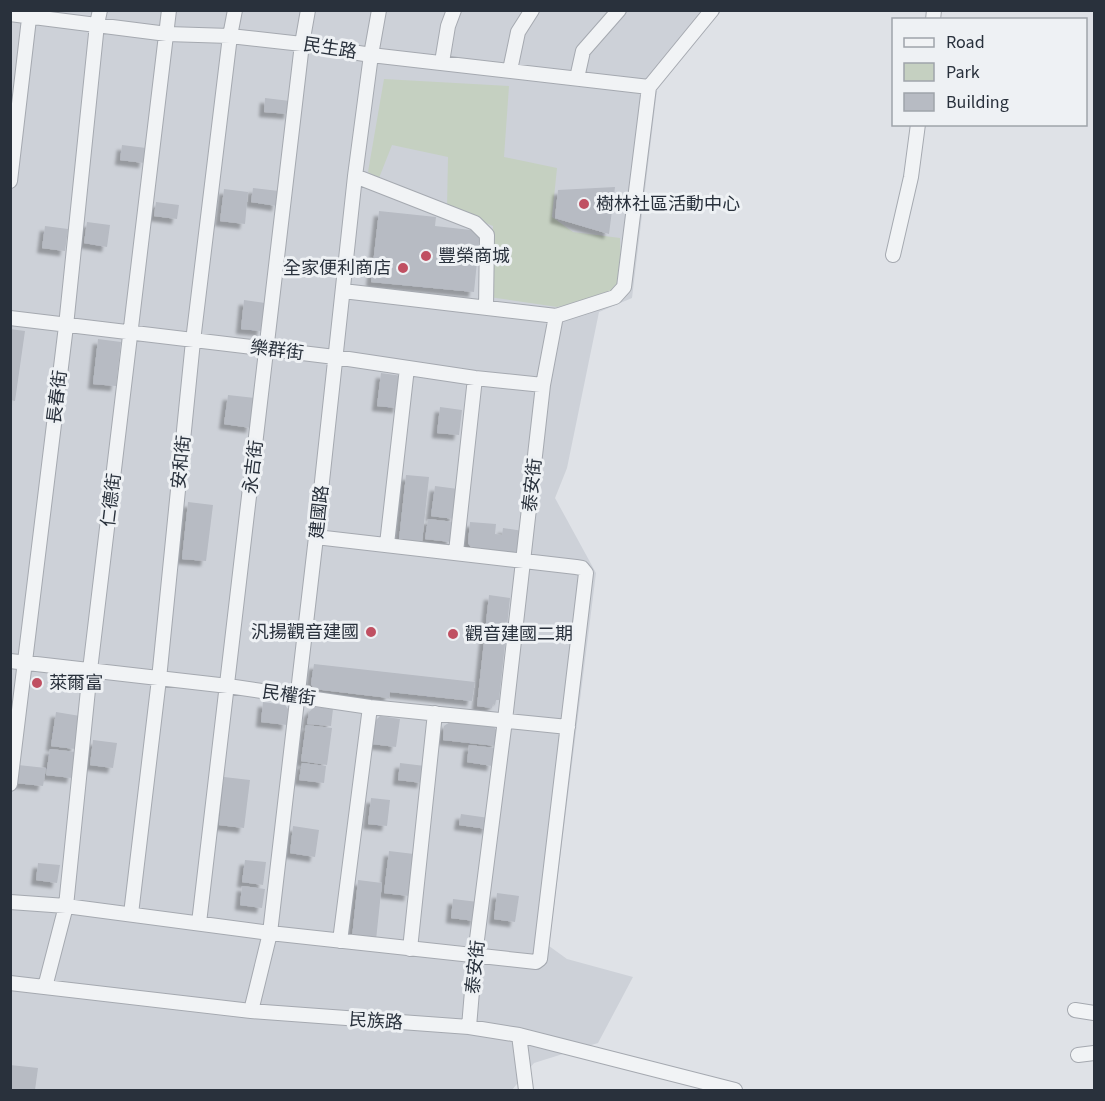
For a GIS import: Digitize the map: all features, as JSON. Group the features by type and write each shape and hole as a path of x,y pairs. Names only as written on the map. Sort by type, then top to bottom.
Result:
{"street":[{"name":"仁德街","path":"45,987 66,906 90,670 169,10"},
{"name":"安和街","path":"131,914 159,679 194,341 235,10"},
{"name":"永吉街","path":"199,923 302,44 308,10"},
{"name":"建國路","path":"251,1011 270,933 355,176 378,10"},
{"path":"442,62 448,26 454,10"},
{"path":"510,70 518,32 532,10"},
{"path":"577,78 583,51 620,10"},
{"path":"10,181 30,13"},
{"name":"民生路","path":"10,14 98,17 167,34 230,36 370,55 649,87"},
{"path":"343,291 556,316 615,297 624,287 649,87 703,14"},
{"name":"長春街","path":"10,784 17,661 66,326 98,17"},
{"path":"893,255 911,177 918,126"},
{"path":"355,176 474,223 487,235 486,308"},
{"name":"泰安街","path":"469,1027 475,955 524,561 543,385 556,316"},
{"name":"樂群街","path":"10,318 335,357 475,378 543,385"},
{"path":"387,544 407,368"},
{"path":"456,552 475,378"},
{"path":"10,902 66,906 410,949 536,962 540,959 586,573 582,568 576,567 316,537"},
{"name":"民權街","path":"17,661 228,686 370,707 568,727"},
{"path":"340,941 370,707"},
{"path":"410,949 435,713"},
{"name":"民族路","path":"10,983 251,1011 469,1027 519,1035 735,1090"},
{"path":"1075,1010 1095,1014"},
{"path":"519,1035 526,1090"},
{"path":"1078,1055 1095,1053"}],"shaded area":[{"path":"10,11 721,11 658,82 632,298 599,312 567,468 555,498 596,573 549,946 567,959 633,977 598,1043 534,1063 512,1090 11,1090"}],"green space":[{"path":"384,79 509,86 504,157 557,168 552,217 573,232 620,238 622,284 613,294 557,307 489,297 493,226 447,208 448,157 392,145 379,178 368,172"}],"building":[{"path":"265,98 290,101 289,114 264,112"},
{"path":"122,145 146,148 144,163 120,160"},
{"name":"樹林社區活動中心","path":"615,187 609,234 555,218 558,190"},
{"path":"253,188 279,191 277,206 251,202"},
{"path":"224,189 248,192 245,224 220,221"},
{"path":"156,202 179,205 177,219 154,216"},
{"name":"豐榮商城","path":"379,211 436,217 435,226 480,231 474,292 371,282"},
{"path":"87,222 110,225 107,247 84,243"},
{"path":"45,226 68,229 65,251 42,248"},
{"path":"244,300 265,303 262,331 241,329"},
{"path":"10,329 25,331 15,401 10,400"},
{"path":"98,339 121,342 116,386 93,384"},
{"path":"381,373 402,376 398,408 377,406"},
{"path":"228,395 255,398 251,428 224,424"},
{"path":"440,407 462,410 459,435 437,433"},
{"path":"406,475 429,477 422,542 399,540"},
{"path":"435,486 458,489 454,519 431,516"},
{"path":"188,502 213,505 206,561 182,559"},
{"path":"428,519 454,522 451,542 425,539"},
{"path":"470,522 496,524 495,534 502,535 503,528 523,531 520,551 471,547 468,543"},
{"path":"489,595 510,598 499,700 496,700 492,708 477,706"},
{"path":"314,664 475,682 472,701 390,692 389,698 314,689 311,684"},
{"path":"263,702 285,705 288,709 287,725 261,722"},
{"path":"314,707 333,709 331,726 307,724 309,712"},
{"path":"56,712 80,716 75,749 51,746"},
{"path":"380,716 400,719 396,747 372,744 375,721"},
{"path":"450,722 494,727 498,732 496,746 443,740 444,726"},
{"path":"306,725 332,728 327,765 301,761"},
{"path":"93,740 117,743 113,768 90,765"},
{"path":"469,745 495,748 492,766 467,762"},
{"path":"50,749 76,752 72,778 46,775"},
{"path":"302,763 326,766 324,783 299,780"},
{"path":"400,763 425,766 422,783 398,780"},
{"path":"18,765 46,768 43,786 16,783"},
{"path":"224,777 250,780 244,828 219,825"},
{"path":"371,798 390,800 387,826 368,824"},
{"path":"461,814 489,818 487,829 459,825"},
{"path":"293,826 319,830 315,857 290,853"},
{"path":"389,851 414,854 409,896 384,893"},
{"path":"245,860 266,862 263,885 242,882"},
{"path":"38,863 60,865 57,883 36,880"},
{"path":"358,880 382,883 376,940 352,938"},
{"path":"242,886 265,889 262,908 240,905"},
{"path":"497,893 519,896 515,922 494,919"},
{"path":"453,899 478,902 475,921 451,918"},
{"path":"10,1065 38,1068 35,1090 10,1090"}],"place":[{"name":"樹林社區活動中心","path":"584,204"},
{"name":"豐榮商城","path":"426,256"},
{"name":"全家便利商店","path":"403,268"},
{"name":"汎揚觀音建國","path":"371,632"},
{"name":"觀音建國二期","path":"453,634"},
{"name":"萊爾富","path":"37,683"}]}
